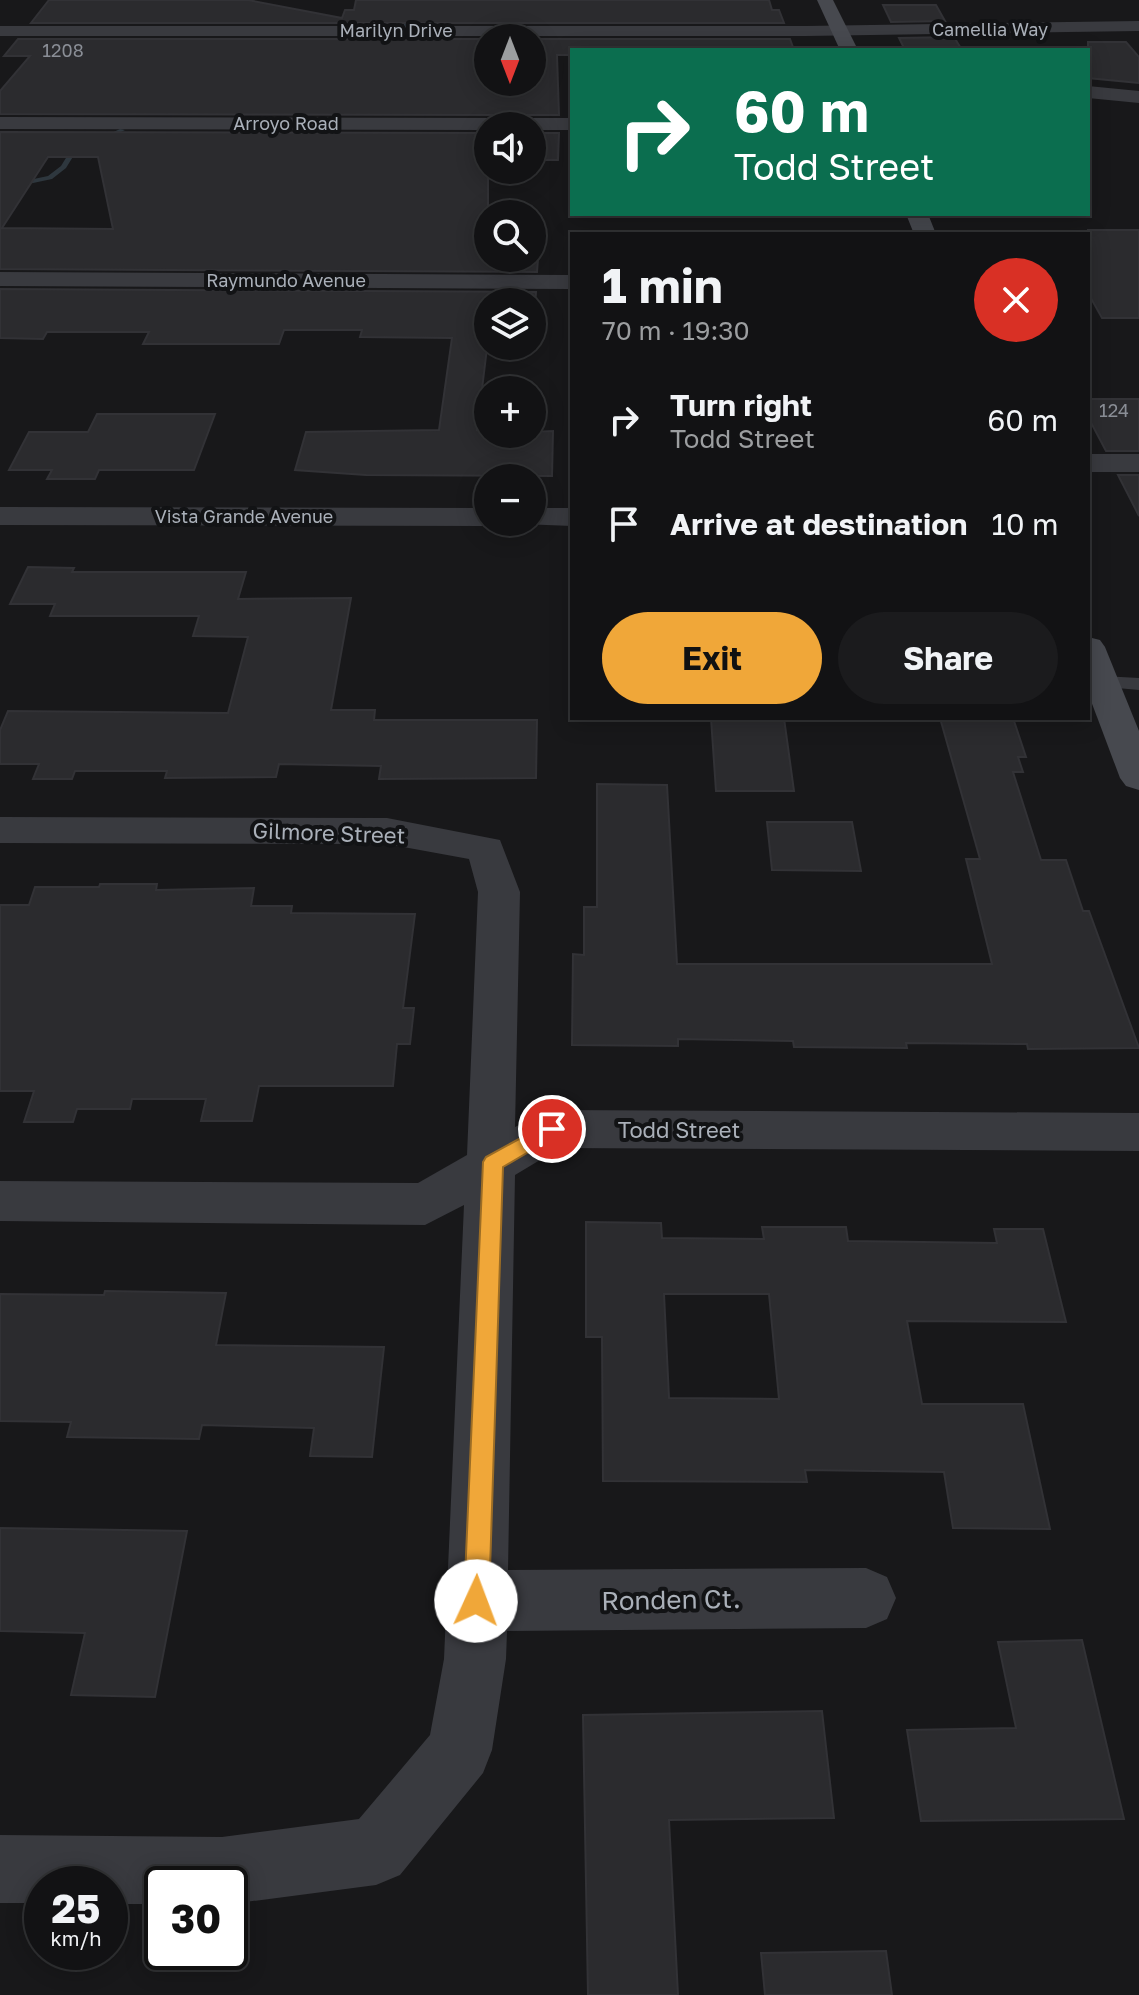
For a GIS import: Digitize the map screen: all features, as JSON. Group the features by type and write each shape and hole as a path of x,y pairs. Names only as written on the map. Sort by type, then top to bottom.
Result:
{"street":[{"path":"825,0 848,48"},
{"path":"1060,7 1085,29"},
{"path":"67,32 83,9"},
{"path":"541,24 542,11"},
{"path":"296,32 305,12"},
{"name":"Camellia Way","path":"841,31 1139,26"},
{"name":"Marilyn Drive","path":"0,31 474,31"},
{"name":"Marilyn Drive","path":"546,31 841,31"},
{"path":"1090,92 1139,97"},
{"name":"Arroyo Road","path":"0,123 570,124"},
{"name":"Raymundo Avenue","path":"0,279 570,282"},
{"path":"1090,463 1139,463"},
{"name":"Vista Grande Avenue","path":"0,516 474,517"},
{"path":"546,517 570,517"},
{"path":"1090,652 1139,778"},
{"name":"Gilmore Street","path":"0,830 387,831 486,849 499,892 493,1162"},
{"name":"Todd Street","path":"0,1201 425,1204 552,1129 1139,1132"},
{"path":"0,1869 222,1871 376,1851 460,1750 475,1659 493,1162"},
{"name":"Ronden Ct.","path":"476,1601 866,1598"}],"lane":[{"path":"1102,682 1139,684"}],"building":[{"path":"49,0 248,0 342,18 345,10 354,10 356,0 769,0 772,10 779,10 784,23 31,23"},
{"path":"883,5 936,5 945,21 891,22"},
{"path":"954,37 961,48 904,48 899,38"},
{"path":"18,39 474,39 474,96 546,96 546,39 790,39 793,48 570,48 570,55 557,55 559,115 546,115 546,112 474,112 474,115 0,114 0,91 30,56 4,56"},
{"path":"1088,42 1126,42 1139,57 1139,83 1090,78"},
{"path":"0,132 474,133 474,184 488,184 488,200 474,200 474,272 0,269","holes":["48,157 98,157 113,229 2,228"]},
{"path":"546,133 559,133 558,160 546,160"},
{"path":"1139,230 1139,318 1102,318 1090,297 1088,232"},
{"path":"0,289 474,292 474,360 486,360 484,376 474,376 474,448 546,448 546,431 553,431 552,476 546,476 546,464 474,464 474,476 366,475 295,470 306,432 439,430 452,338 360,337 362,330 284,330 279,344 143,344 149,332 47,332 43,339 0,338"},
{"path":"1090,399 1139,399 1139,451 1106,451 1090,421"},
{"path":"97,414 215,414 194,470 99,470 95,479 47,479 52,470 9,470 29,432 88,432"},
{"path":"1118,475 1139,475 1139,516"},
{"path":"28,567 74,568 72,572 246,572 238,599 351,598 331,710 375,710 374,720 537,720 536,778 379,779 381,766 279,764 276,777 165,778 167,771 75,771 72,779 33,779 39,764 0,764 0,730 8,711 228,713 248,637 193,636 199,616 50,616 55,604 10,604"},
{"path":"711,720 784,720 794,791 716,791"},
{"path":"941,720 1014,720 1026,757 1018,757 1023,772 1013,772 1041,860 1066,860 1083,911 1089,911 1139,1048 1028,1049 1027,1044 906,1043 907,1048 794,1047 793,1041 678,1039 678,1046 572,1045 573,954 584,955 584,907 597,907 597,784 667,785 677,964 992,964 966,859 980,859"},
{"path":"767,822 852,822 861,871 772,870"},
{"path":"100,884 157,884 156,890 254,888 251,906 292,906 291,913 415,914 403,1008 414,1008 410,1044 397,1044 393,1086 259,1086 252,1121 201,1121 206,1099 132,1099 130,1109 77,1109 73,1122 24,1122 34,1091 0,1091 0,905 29,905 35,887 99,887"},
{"path":"586,1222 661,1223 662,1238 764,1239 762,1227 846,1227 848,1241 997,1243 994,1229 1043,1229 1066,1322 907,1321 922,1404 1023,1404 1050,1529 953,1528 944,1472 805,1470 807,1482 603,1481 602,1337 586,1337","holes":["664,1294 769,1294 779,1399 669,1398"]},
{"path":"105,1291 226,1293 216,1345 384,1347 372,1457 310,1456 314,1428 202,1425 199,1439 67,1437 71,1422 0,1421 0,1294 104,1295"},
{"path":"0,1528 187,1531 155,1697 71,1695 85,1633 0,1631"},
{"path":"1082,1640 1124,1819 921,1821 907,1730 1016,1728 998,1642"},
{"path":"822,1711 834,1818 669,1820 678,1995 588,1995 583,1715"},
{"path":"886,1951 892,1995 765,1995 761,1953"}],"waterway":[{"path":"406,25 431,9 427,0"},
{"path":"0,188 50,178 64,167 71,154 122,130"}],"route":[{"path":"476,1601 493,1162 552,1129"}]}
